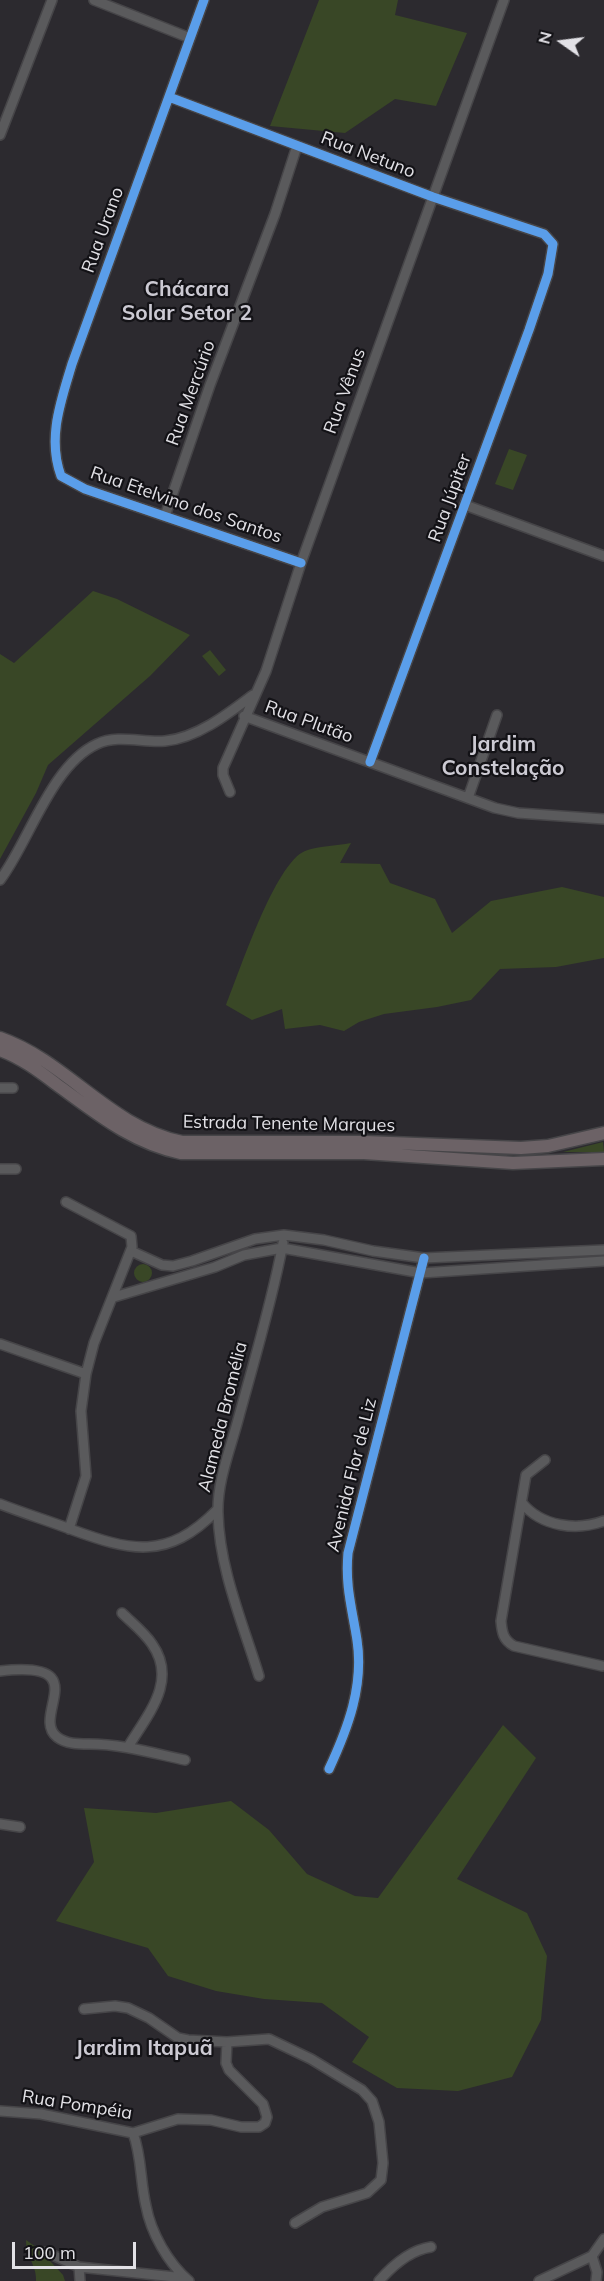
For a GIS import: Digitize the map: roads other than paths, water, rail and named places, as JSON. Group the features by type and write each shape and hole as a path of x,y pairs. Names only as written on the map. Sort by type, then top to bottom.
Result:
{"main road":[{"name":"Estrada Tenente Marques","path":"0,1038 42,1059 127,1122 165,1138 183,1142 365,1142 521,1148 548,1146 604,1133"},
{"name":"Estrada Tenente Marques","path":"0,1050 36,1069 123,1132 162,1149 181,1153 364,1153 513,1163 604,1159"}],"street":[{"path":"0,135 52,0"},
{"path":"94,0 190,38"},
{"name":"Rua Urano","path":"61,476 55,459 54,441 58,412 72,364 204,0"},
{"name":"Rua Vênus","path":"230,792 223,775 223,768 244,716 266,671 301,563 504,0"},
{"name":"Rua Netuno","path":"169,97 433,197 544,234 553,244"},
{"name":"Rua Mercúrio","path":"165,516 210,385 275,214 297,146"},
{"name":"Rua Júpiter","path":"370,762 548,274 554,250 553,244"},
{"name":"Rua Etelvino dos Santos","path":"61,476 85,489 301,563"},
{"path":"465,505 604,556"},
{"path":"0,880 65,771 96,744 110,740 165,741 180,738 214,723 255,694"},
{"path":"468,798 497,715"},
{"name":"Rua Plutão","path":"244,716 495,808 518,813 604,819"},
{"path":"0,1088 13,1088"},
{"path":"0,1169 16,1169"},
{"path":"66,1202 131,1236 131,1251 94,1343 86,1374 81,1418 86,1476 69,1529"},
{"path":"131,1251 162,1265 173,1266 255,1239 284,1236 324,1240 373,1251 424,1258 604,1250"},
{"name":"Alameda Bromélia","path":"259,1677 231,1586 220,1541 217,1510 224,1470 254,1364 284,1236"},
{"path":"114,1297 215,1267 244,1255 282,1248 421,1273 604,1261"},
{"name":"Avenida Flor de Liz","path":"329,1769 349,1722 358,1681 357,1641 346,1581 348,1553 424,1258"},
{"path":"0,1344 86,1374"},
{"path":"545,1460 526,1475 501,1621 504,1638 508,1643 523,1649 602,1666"},
{"path":"522,1503 527,1509 556,1524 576,1527 591,1526 604,1521"},
{"path":"0,1504 115,1545 135,1548 155,1547 171,1542 192,1531 217,1510"},
{"path":"122,1613 150,1641 162,1666 163,1678 158,1695 128,1746"},
{"path":"0,1671 30,1669 42,1671 51,1679 56,1692 50,1723 56,1736 64,1741 76,1744 128,1746 185,1760"},
{"path":"0,1824 20,1827"},
{"path":"84,2009 115,2006 128,2008 149,2018 178,2038 227,2042 262,2038 278,2042 338,2074 362,2090 372,2101 376,2110 383,2163 379,2183 367,2193 322,2207 295,2223"},
{"name":"Rua Pompéia","path":"0,2110 40,2114 133,2133 178,2119 211,2120 252,2128 265,2123 267,2117 263,2104 229,2070 226,2063 227,2042"},
{"path":"133,2133 139,2149 146,2205 152,2226 163,2249 187,2279"},
{"path":"539,2281 592,2256 604,2239"},
{"path":"379,2281 410,2254 431,2247"},
{"path":"46,2252 79,2267 187,2279"},
{"path":"592,2256 597,2272 596,2281"},
{"path":"79,2267 80,2281"}],"district":[{"name":"Chácara Solar Setor 2","path":"187,302"},
{"name":"Jardim Constelação","path":"503,757"},
{"name":"Jardim Itapuã","path":"144,2049"}]}
